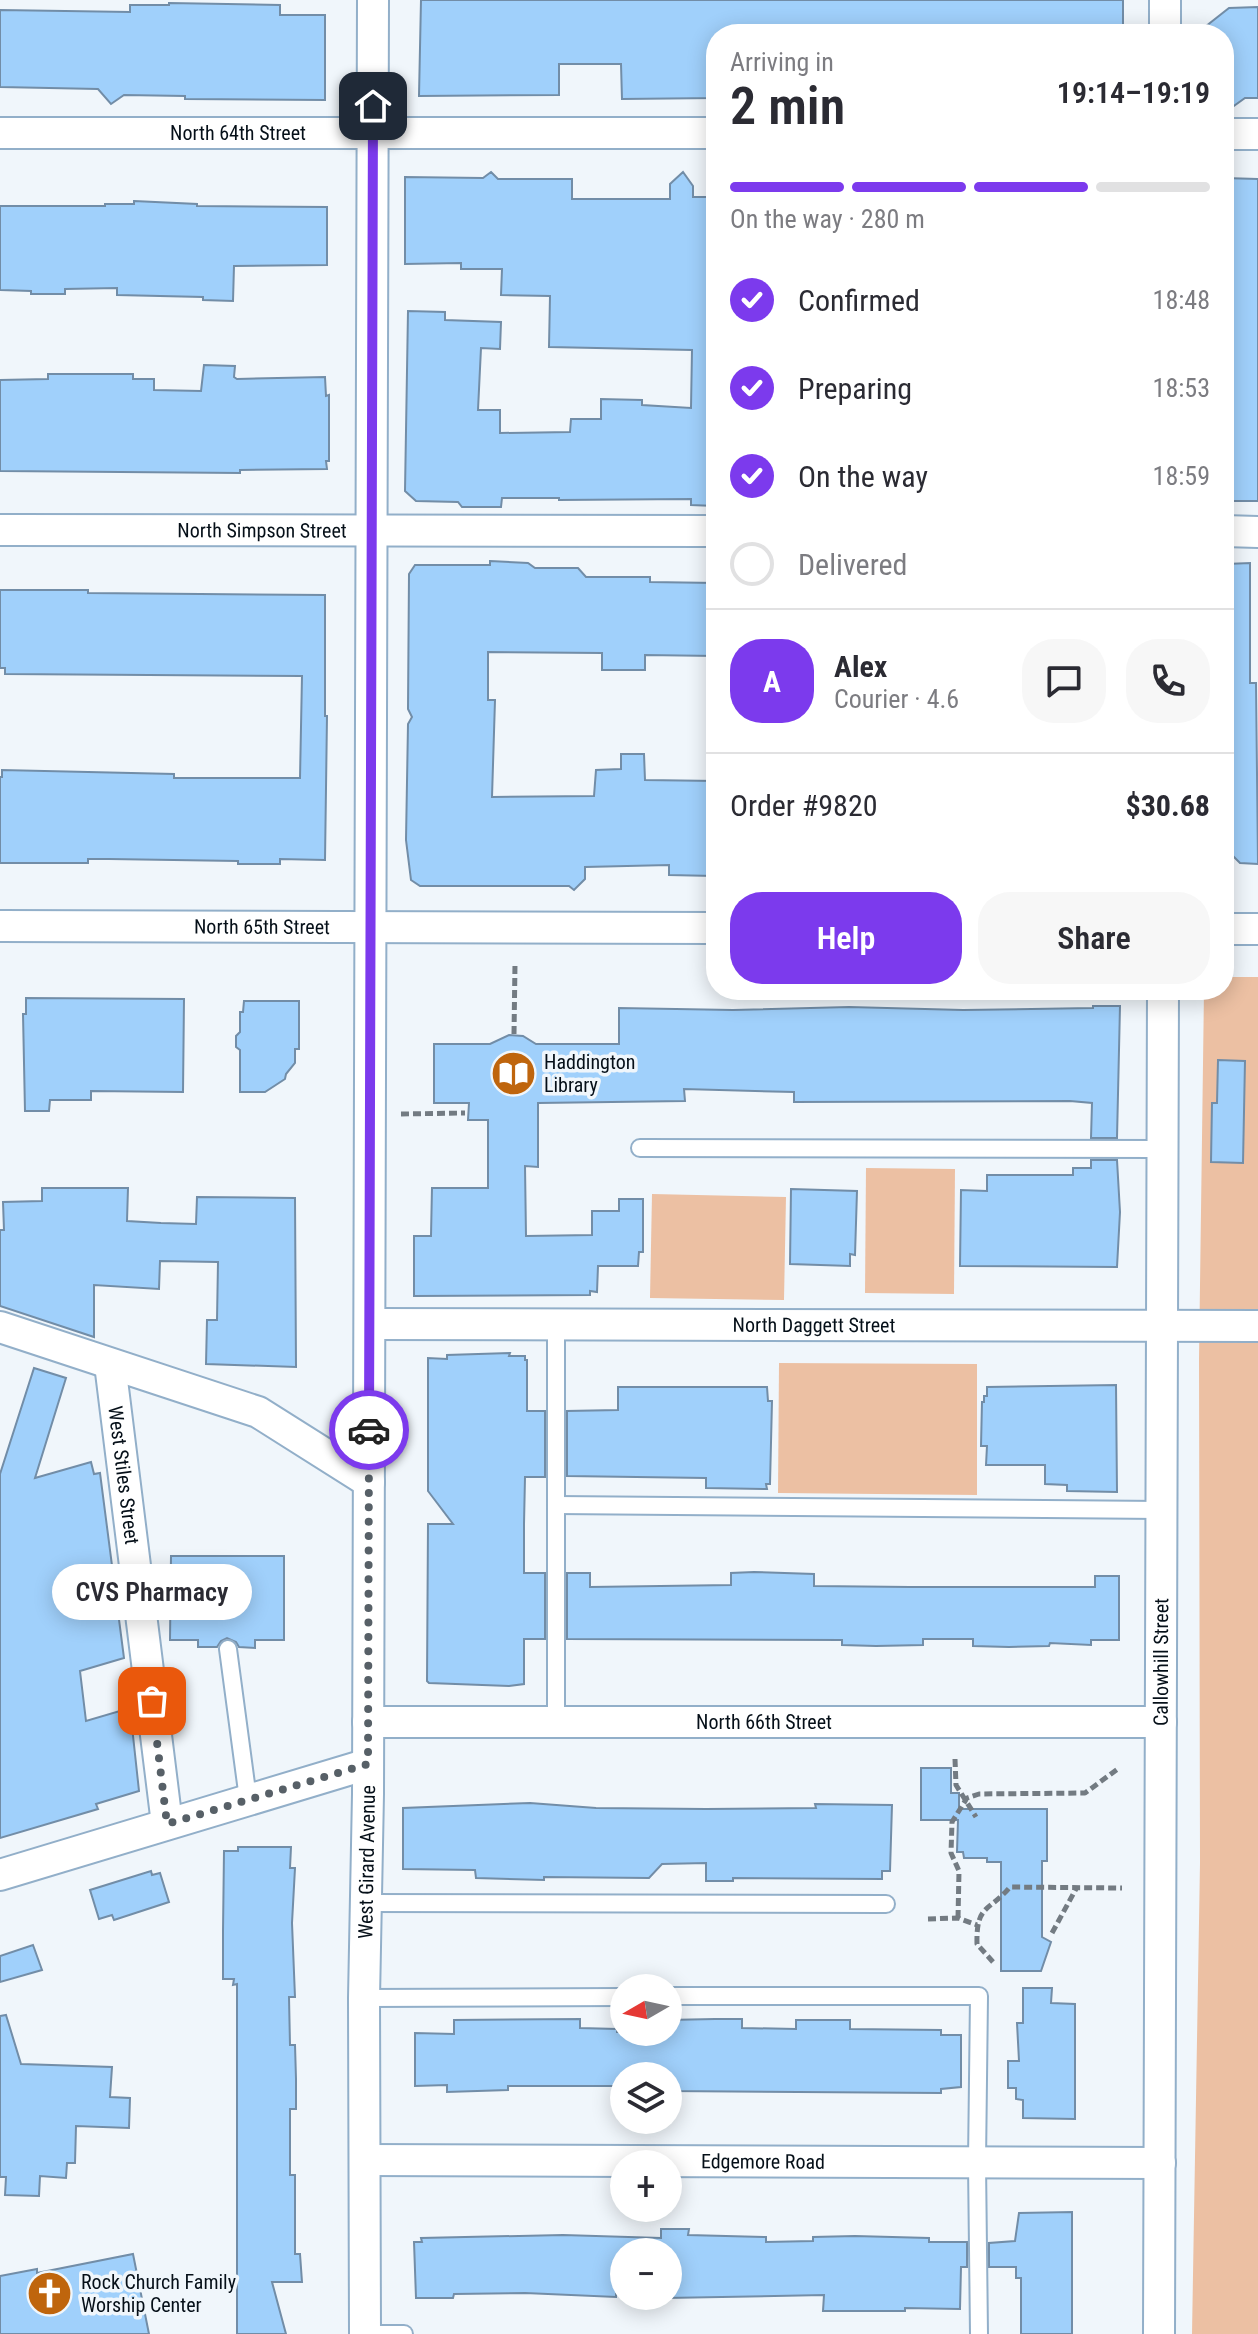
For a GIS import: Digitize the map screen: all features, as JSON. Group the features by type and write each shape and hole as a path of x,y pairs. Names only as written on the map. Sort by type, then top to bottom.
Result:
{"street":[{"name":"West Girard Avenue","path":"365,2334 373,0"},
{"path":"1165,0 1165,24"},
{"name":"North 64th Street","path":"0,133 706,133"},
{"path":"1234,134 1258,134"},
{"name":"North Simpson Street","path":"0,530 706,531"},
{"path":"1234,531 1258,532"},
{"name":"North 65th Street","path":"0,926 706,928"},
{"path":"1234,929 1258,929"},
{"name":"Callowhill Street","path":"1159,2334 1163,1000"},
{"name":"North Daggett Street","path":"370,1324 1258,1326"},
{"path":"0,1327 258,1412 369,1482"},
{"name":"West Stiles Street","path":"110,1364 167,1824"},
{"name":"North 66th Street","path":"368,1722 1161,1722"},
{"path":"0,1875 368,1764"},
{"name":"Edgemore Road","path":"365,2160 1160,2163"}],"lane":[{"path":"640,1148 1162,1149"},
{"path":"556,1325 556,1722"},
{"path":"556,1505 1161,1510"},
{"path":"228,1649 248,1799"},
{"path":"365,1903 886,1904"},
{"path":"682,1996 979,1996 979,2334"},
{"path":"364,1998 610,1997"},
{"path":"365,2334 404,2334"}],"path":[{"path":"514,1034 515,964"},
{"path":"401,1114 465,1113"},
{"path":"955,1759 956,1785 967,1798 976,1817"},
{"path":"958,1918 959,1871 951,1853 952,1822 967,1798 979,1794 1085,1793 1119,1768"},
{"path":"993,1962 977,1944 978,1918 988,1904 1000,1899 1010,1887 1122,1888"},
{"path":"1052,1933 1077,1887"},
{"path":"928,1919 958,1918 977,1925"}],"shaded area":[{"path":"1234,977 1258,977 1258,2334 1192,2334 1200,1863 1199,1359 1204,1000 1234,1000"},
{"path":"866,1168 955,1169 954,1294 865,1293"},
{"path":"652,1194 786,1197 784,1300 650,1298"},
{"path":"779,1363 977,1364 977,1495 778,1493"}],"building":[{"path":"421,0 1123,0 1123,24 706,24 706,98 622,99 621,64 559,64 559,95 419,96"},
{"path":"130,5 280,5 280,15 325,15 325,100 185,99 185,96 124,95 111,104 98,89 0,87 0,10 130,12"},
{"path":"1258,7 1258,98 1245,98 1234,106 1234,24 1209,24 1229,8"},
{"path":"491,172 498,179 572,179 572,199 670,199 670,184 683,172 693,186 693,197 706,197 706,506 691,505 691,499 502,498 501,507 462,507 458,502 416,501 405,491 408,311 445,312 445,320 501,322 500,349 481,348 478,410 500,410 500,433 570,432 571,419 601,419 601,399 642,400 642,405 691,408 692,350 549,347 550,296 501,295 502,269 461,269 461,263 405,264 405,177 483,178"},
{"path":"1234,178 1258,179 1258,501 1234,501"},
{"path":"134,201 197,206 327,207 327,265 234,266 233,301 203,300 203,297 117,295 117,288 65,289 65,294 0,290 0,206 105,206 134,204"},
{"path":"204,365 235,366 234,377 237,379 325,377 326,396 329,395 327,469 240,470 240,473 0,471 0,380 48,379 48,374 133,374 133,379 154,379 154,390 201,391"},
{"path":"490,561 528,563 535,568 578,568 586,577 650,577 650,582 706,583 706,656 645,655 645,670 602,670 602,653 488,652 488,700 495,700 492,797 594,796 596,770 621,769 621,754 644,754 645,780 706,781 706,876 669,875 669,865 585,867 585,879 574,890 569,886 420,886 411,880 406,840 408,724 412,717 408,709 409,574 415,565 490,565"},
{"path":"1250,563 1250,683 1256,683 1258,864 1240,863 1234,857 1234,564"},
{"path":"0,590 325,595 325,860 280,859 280,864 109,859 88,859 88,863 0,863 2,770 174,774 174,778 300,778 302,676 5,674 5,668 0,668"},
{"path":"26,998 184,999 183,1092 91,1091 91,1100 50,1100 49,1111 25,1111 23,1014 26,1014"},
{"path":"244,1001 299,1001 299,1049 295,1049 295,1063 285,1079 265,1092 240,1092 240,1050 236,1047 236,1036 240,1032 240,1012 243,1012"},
{"path":"1120,1006 1117,1138 1091,1138 1092,1103 1070,1101 794,1102 794,1092 684,1089 685,1101 538,1103 538,1167 525,1166 526,1236 592,1235 592,1211 619,1211 619,1199 643,1199 643,1252 639,1252 638,1266 598,1266 597,1292 590,1291 590,1295 414,1296 414,1236 431,1236 432,1188 488,1188 488,1120 468,1120 469,1103 434,1103 434,1044 490,1044 509,1035 523,1036 536,1044 619,1044 619,1008 963,1010"},
{"path":"1218,1060 1245,1061 1243,1163 1211,1162 1212,1103 1217,1103"},
{"path":"1091,1160 1117,1160 1120,1212 1117,1267 960,1266 961,1190 987,1191 987,1175 1073,1175 1073,1168 1091,1168"},
{"path":"42,1188 128,1188 127,1221 161,1223 196,1224 197,1197 295,1198 296,1367 206,1364 207,1320 217,1320 218,1262 160,1261 159,1289 94,1285 94,1337 0,1306 3,1202 42,1201"},
{"path":"791,1189 857,1191 855,1255 850,1254 850,1266 790,1264"},
{"path":"510,1353 509,1356 525,1356 527,1360 527,1411 545,1411 545,1477 525,1477 524,1573 545,1573 545,1639 524,1639 524,1684 429,1683 428,1524 453,1524 428,1491 428,1358"},
{"path":"34,1368 66,1378 35,1478 91,1462 94,1474 100,1473 124,1658 80,1671 86,1721 130,1708 139,1791 96,1804 98,1809 0,1838 0,1474"},
{"path":"1116,1385 1117,1492 1067,1491 1067,1485 1045,1484 1045,1465 986,1465 987,1446 981,1446 982,1402 987,1396 987,1387"},
{"path":"618,1387 767,1387 768,1401 772,1401 770,1484 766,1484 767,1489 706,1488 706,1478 567,1476 567,1411 618,1410"},
{"path":"171,1556 284,1556 284,1640 255,1640 255,1648 239,1647 227,1638 217,1647 198,1647 198,1640 170,1640"},
{"path":"567,1573 590,1573 590,1587 731,1585 731,1573 814,1574 814,1586 1095,1587 1095,1576 1119,1576 1119,1640 1091,1640 1091,1645 1050,1643 1049,1646 1009,1647 973,1646 973,1639 923,1639 923,1645 876,1646 842,1645 842,1640 567,1639"},
{"path":"921,1768 951,1768 951,1793 959,1793 959,1809 1047,1809 1047,1861 1042,1861 1042,1937 1051,1942 1041,1971 1001,1971 1001,1862 987,1862 987,1858 964,1858 963,1852 957,1852 958,1820 921,1820"},
{"path":"530,1803 596,1808 706,1809 816,1808 815,1804 892,1805 890,1871 882,1871 882,1879 733,1878 733,1881 706,1881 706,1863 662,1864 649,1878 476,1878 475,1870 403,1869 403,1808"},
{"path":"238,1847 291,1847 290,1868 295,1868 292,1923 295,1997 289,1997 290,2045 295,2045 296,2109 290,2109 290,2175 295,2175 295,2254 300,2254 302,2282 272,2282 286,2334 237,2334 237,1984 233,1985 234,1979 223,1979 223,1931 224,1851 238,1851"},
{"path":"151,1871 152,1875 160,1873 169,1902 114,1920 112,1915 99,1919 90,1890"},
{"path":"33,1945 42,1970 0,1982 0,1956"},
{"path":"1023,1988 1052,1988 1051,2003 1075,2004 1075,2119 1023,2118 1023,2100 1016,2099 1016,2088 1008,2088 1008,2061 1019,2061 1017,2023 1023,2023"},
{"path":"6,2015 21,2064 112,2067 110,2097 130,2098 129,2128 76,2126 75,2163 67,2163 66,2178 40,2176 39,2196 5,2195 6,2177 0,2177 0,2016"},
{"path":"580,2019 580,2028 610,2029 610,2046 682,2046 682,2020 742,2019 742,2028 796,2029 796,2020 850,2020 850,2029 941,2030 941,2035 961,2035 961,2087 941,2089 941,2093 682,2091 682,2062 610,2062 610,2086 508,2086 508,2090 447,2092 447,2085 415,2086 415,2033 454,2034 454,2020"},
{"path":"1072,2212 1072,2334 1021,2334 1021,2278 1016,2278 1016,2267 989,2267 989,2243 1015,2241 1019,2213"},
{"path":"661,2229 689,2229 688,2235 766,2237 766,2242 813,2241 813,2237 929,2238 929,2242 967,2242 967,2267 961,2267 960,2309 823,2311 824,2295 682,2298 682,2238 661,2238"},
{"path":"563,2235 661,2238 610,2238 610,2297 525,2293 416,2298 414,2242 422,2242 421,2238"},
{"path":"133,2254 149,2334 0,2334 0,2276 37,2269 37,2273"}],"way so far":[{"path":"152,1701 167,1824 368,1764 369,1430"}],"place":[{"name":"Haddington Library","path":"513,1074"},
{"name":"CVS Pharmacy","path":"152,1701"},
{"name":"Rock Church Family Worship Center","path":"50,2293"}],"route":[{"path":"369,1430 373,106"}]}
